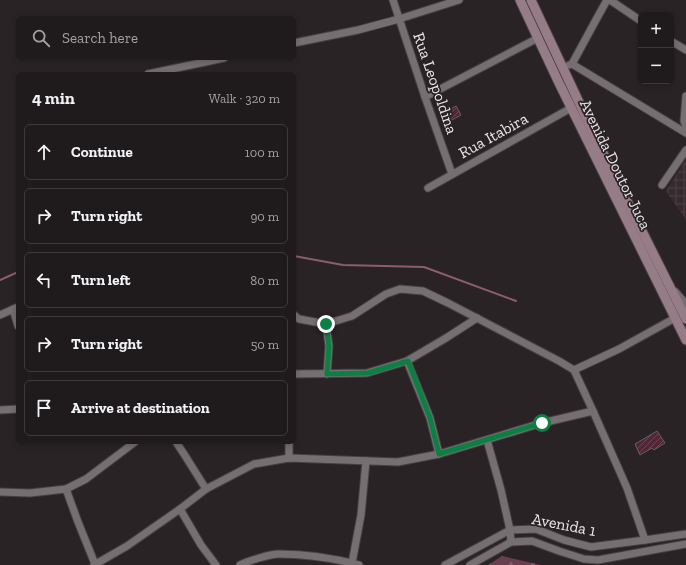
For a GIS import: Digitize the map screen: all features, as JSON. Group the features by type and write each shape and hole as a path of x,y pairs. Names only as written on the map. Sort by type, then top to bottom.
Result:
{"main road":[{"name":"Avenida Doutor Juca","path":"520,0 538,38 558,70 600,147 686,319"},
{"name":"Avenida Doutor Juca","path":"531,0 571,108 686,340"}],"street":[{"name":"Rua Leopoldina","path":"393,0 452,174"},
{"path":"296,43 358,30 459,0"},
{"path":"558,70 572,64 597,18 609,0 638,19"},
{"path":"425,97 538,38"},
{"path":"674,42 686,50"},
{"path":"158,72 214,60"},
{"path":"572,64 686,133"},
{"path":"686,96 684,121 686,127"},
{"name":"Rua Itabira","path":"428,188 571,108"},
{"path":"662,184 686,150"},
{"path":"669,284 686,305"},
{"path":"296,316 300,319 326,324 352,316 386,294 400,289 423,291 574,370 627,488 645,540"},
{"path":"0,315 16,308"},
{"path":"296,374 368,373 408,361 477,318"},
{"path":"574,370 619,349 675,318"},
{"path":"326,324 329,346 327,374"},
{"path":"408,361 430,418 439,454"},
{"path":"0,410 16,409"},
{"path":"66,489 94,565 127,546 206,489 254,464 289,458 398,462 439,454 542,423 593,411"},
{"path":"487,440 501,490 510,530 511,542"},
{"path":"0,492 30,493 66,489 86,479 132,444"},
{"path":"177,444 206,489"},
{"path":"289,444 289,458"},
{"path":"240,565 277,554 313,556 355,564 366,461"},
{"path":"180,509 201,546 216,565"},
{"name":"Avenida 1","path":"445,565 510,530 536,530 564,540 591,547 686,534"},
{"name":"Avenida 1","path":"470,565 511,542 532,541 584,559 598,560 686,544"}],"shaded area":[{"path":"686,159 686,220 666,191"}],"green space":[{"path":"502,556 541,565 488,565"}],"building":[{"path":"456,106 461,115 445,124 441,114"},
{"path":"657,431 665,443 654,450 652,448 640,455 635,444"}],"waterway":[{"path":"296,256 343,265 424,267 516,301"},
{"path":"0,280 16,273"}],"route":[{"path":"326,324 329,346 327,374 368,373 408,361 430,418 439,454 542,423"}]}
